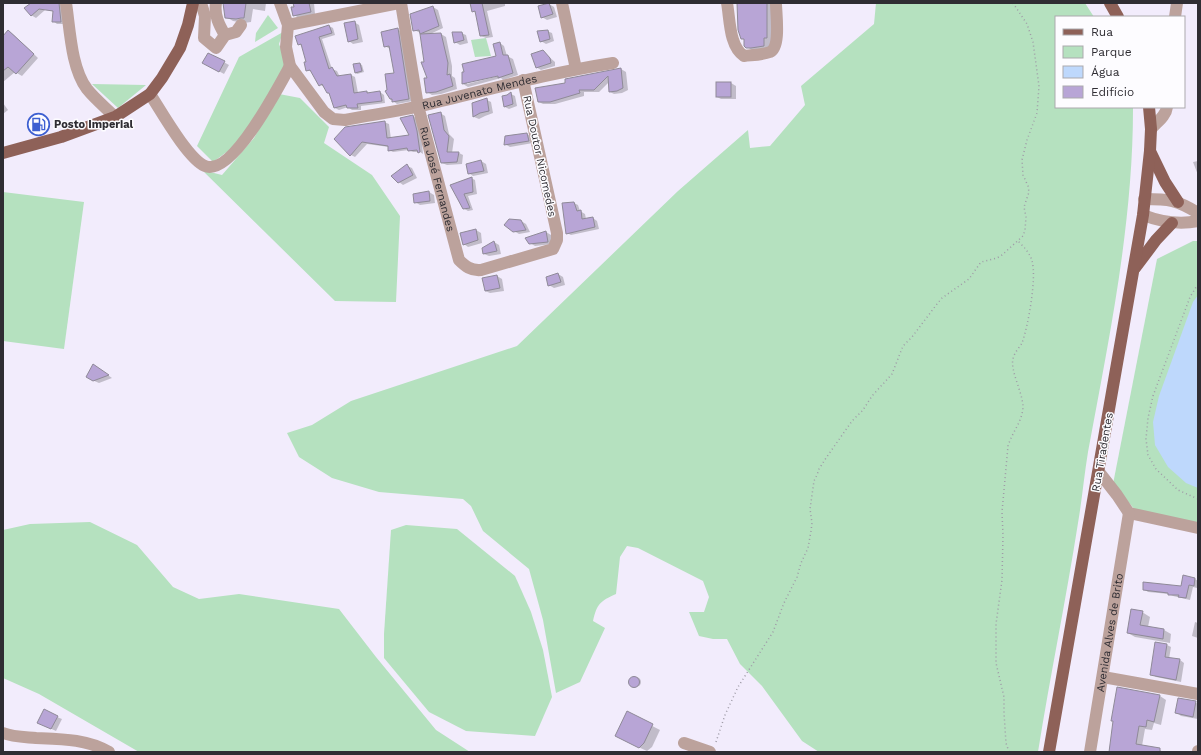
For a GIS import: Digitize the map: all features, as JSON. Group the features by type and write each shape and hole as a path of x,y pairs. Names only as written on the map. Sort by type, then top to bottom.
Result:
{"main road":[{"path":"5,150 60,137 115,117 150,94 162,78 180,48 188,25 193,3"},
{"path":"1110,3 1117,16"},
{"name":"Rua Tiradentes","path":"1049,752 1143,215 1150,151 1151,129 1148,108"},
{"path":"1150,151 1165,182 1178,202"},
{"path":"1134,271 1156,240 1172,223"}],"street":[{"path":"66,3 78,72 87,88 115,117"},
{"path":"201,3 205,16 204,38 216,48 225,35 236,32 241,25"},
{"path":"216,3 215,8 218,21 225,35"},
{"path":"150,94 182,143 195,158 204,166 211,168 224,162 252,132 272,100 290,66 286,47 288,25 280,3"},
{"path":"288,25 400,3"},
{"name":"Rua José Fernandes","path":"400,3 418,106 459,260"},
{"path":"562,3 576,69"},
{"path":"727,3 734,43 738,52 744,56 771,52 776,47 776,3"},
{"path":"1175,16 1177,3"},
{"name":"Rua Juvenato Mendes","path":"290,66 324,112 332,119 345,120 418,106 523,80 613,63"},
{"name":"Rua Doutor Nicomedes","path":"459,260 466,267 480,270 553,249 557,240 557,233 523,80"},
{"path":"1151,129 1167,111 1167,108"},
{"path":"1144,199 1162,199 1178,202 1198,213"},
{"path":"1143,215 1156,220 1172,223 1184,224 1198,221"},
{"path":"1099,472 1118,495 1129,513 1198,528"},
{"name":"Avenida Alves de Brito","path":"1090,752 1129,513"},
{"path":"1103,676 1198,694"},
{"path":"3,733 25,737 69,740 92,744 108,752"},
{"path":"684,744 713,748"}],"path":[{"path":"713,748 725,715 738,687 773,632 784,603 797,577 808,548 812,523 810,510 814,481 826,458 852,421 863,410 872,396 892,374 903,346 942,298 969,279 981,262 996,258 1008,250 1023,236 1026,217 1024,207 1029,192 1023,175 1023,156 1030,127 1035,120 1039,86 1033,42 1027,24 1013,3"},
{"path":"1009,752 1006,743 1004,697 996,663 996,624 1002,580 1002,512 1008,446 1011,436 1022,416 1022,399 1012,360 1022,343 1026,326 1031,296 1033,270 1032,261 1018,241"},
{"path":"1198,284 1190,297 1153,396 1148,418 1146,439 1148,455 1156,469 1178,490 1198,499"}],"green space":[{"path":"876,3 1085,3 1093,16 1055,16 1055,108 1133,108 1129,195 1118,281 1038,752 819,752 802,741 762,686 740,664 727,639 713,639 699,636 689,612 704,612 709,597 703,581 638,548 627,546 620,557 616,594 603,601 596,611 593,621 605,628 580,682 556,693 543,620 529,569 483,531 471,506 463,499 379,492 332,478 299,457 287,433 312,425 351,401 517,346 678,191 748,130 750,148 770,146 805,105 801,86 874,24"},
{"path":"268,15 278,28 255,42 256,33"},
{"path":"283,32 279,44 287,65 239,143 213,162 197,146 239,57"},
{"path":"486,38 491,56 475,57 471,40"},
{"path":"92,84 146,85 118,108"},
{"path":"279,94 300,98 329,127 324,143 372,175 400,216 396,302 335,301 202,170 222,175 254,138"},
{"path":"3,192 84,202 64,349 3,341"},
{"path":"1193,241 1198,241 1198,525 1136,511 1113,484 1157,259"},
{"path":"90,522 137,545 173,587 199,599 239,594 339,609 436,730 470,752 139,752 39,694 3,678 3,530 30,524"},
{"path":"406,525 457,529 515,576 531,612 543,650 552,697 535,736 466,731 429,712 384,658 384,634 391,530"}],"water":[{"path":"1198,295 1198,488 1186,483 1168,467 1155,445 1153,422 1159,396 1193,302"}],"building":[{"path":"31,3 59,3 61,22 52,22 53,11 39,9 31,16 24,8"},
{"path":"223,3 246,3 244,18 225,18"},
{"path":"293,3 309,3 311,12 293,16 291,7 294,7"},
{"path":"470,3 482,3 489,35 480,36 475,11 472,12"},
{"path":"549,3 553,14 541,18 538,6"},
{"path":"737,3 767,3 767,38 764,38 764,46 746,48 744,46 744,39 741,39 738,30"},
{"path":"433,6 439,26 420,34 419,30 413,31 410,14"},
{"path":"355,21 358,39 348,42 344,23"},
{"path":"329,25 332,33 319,37 329,69 332,67 337,76 351,74 354,93 380,91 382,101 357,104 358,108 347,108 346,105 334,108 329,93 327,93 322,84 319,86 310,70 306,71 304,62 306,62 301,44 298,45 295,36"},
{"path":"398,28 409,99 392,102 392,99 390,99 385,91 387,90 385,74 394,73 389,46 384,47 381,32"},
{"path":"8,30 34,54 16,74 8,67 3,71 3,36"},
{"path":"548,30 550,39 540,42 537,31"},
{"path":"452,32 462,32 464,40 454,43"},
{"path":"441,33 448,63 447,75 450,74 453,86 436,92 426,93 424,78 427,78 421,62 424,62 420,34"},
{"path":"500,42 503,55 508,55 513,73 498,78 498,76 462,84 462,72 464,72 462,64 496,56 493,44"},
{"path":"543,50 550,58 551,63 536,68 531,54"},
{"path":"208,53 225,61 219,72 202,63"},
{"path":"360,63 362,71 355,73 353,64"},
{"path":"621,68 623,88 617,91 609,92 608,76 594,90 579,90 580,93 550,102 538,102 535,88 565,83 565,79"},
{"path":"716,82 731,82 731,97 716,97"},
{"path":"511,92 513,104 504,107 502,96"},
{"path":"487,98 489,111 480,113 473,117 472,103"},
{"path":"441,112 444,130 449,136 447,152 459,152 457,162 441,163 428,115"},
{"path":"413,115 420,152 418,153 417,150 408,151 407,148 388,151 388,146 362,142 350,156 334,139 345,127 385,121 387,138 409,135 400,118"},
{"path":"527,133 529,141 504,145 505,136"},
{"path":"481,160 484,171 468,174 466,164"},
{"path":"407,164 413,175 398,183 391,176"},
{"path":"472,177 473,192 464,194 470,208 463,209 450,185"},
{"path":"429,191 430,201 414,203 413,194"},
{"path":"574,202 577,211 581,210 582,219 593,217 595,227 566,234 562,203"},
{"path":"509,219 521,220 526,230 513,232 504,225"},
{"path":"476,229 478,240 463,245 460,233"},
{"path":"546,231 548,242 529,244 525,238"},
{"path":"494,241 497,251 483,254 482,248"},
{"path":"558,273 561,282 548,286 546,277"},
{"path":"497,275 500,288 485,291 482,278"},
{"path":"93,364 109,375 93,381 86,377"},
{"path":"1183,575 1195,578 1194,586 1189,585 1186,598 1178,597 1179,595 1168,595 1168,593 1143,590 1143,582 1181,586"},
{"path":"1131,609 1143,611 1140,625 1164,629 1163,639 1127,633"},
{"path":"1155,642 1167,644 1165,657 1180,659 1176,680 1150,675"},
{"path":"634,676 638,678 640,682 638,686 634,688 630,686 628,682 630,678"},
{"path":"1117,687 1160,695 1154,722 1147,720 1146,727 1139,726 1136,744 1160,748 1160,752 1109,752 1113,721 1111,721"},
{"path":"1178,698 1196,701 1193,717 1175,713"},
{"path":"44,709 58,716 51,729 37,723"},
{"path":"627,711 653,724 644,743 639,748 615,736"}],"place":[{"name":"Posto Imperial","path":"39,124"}]}
